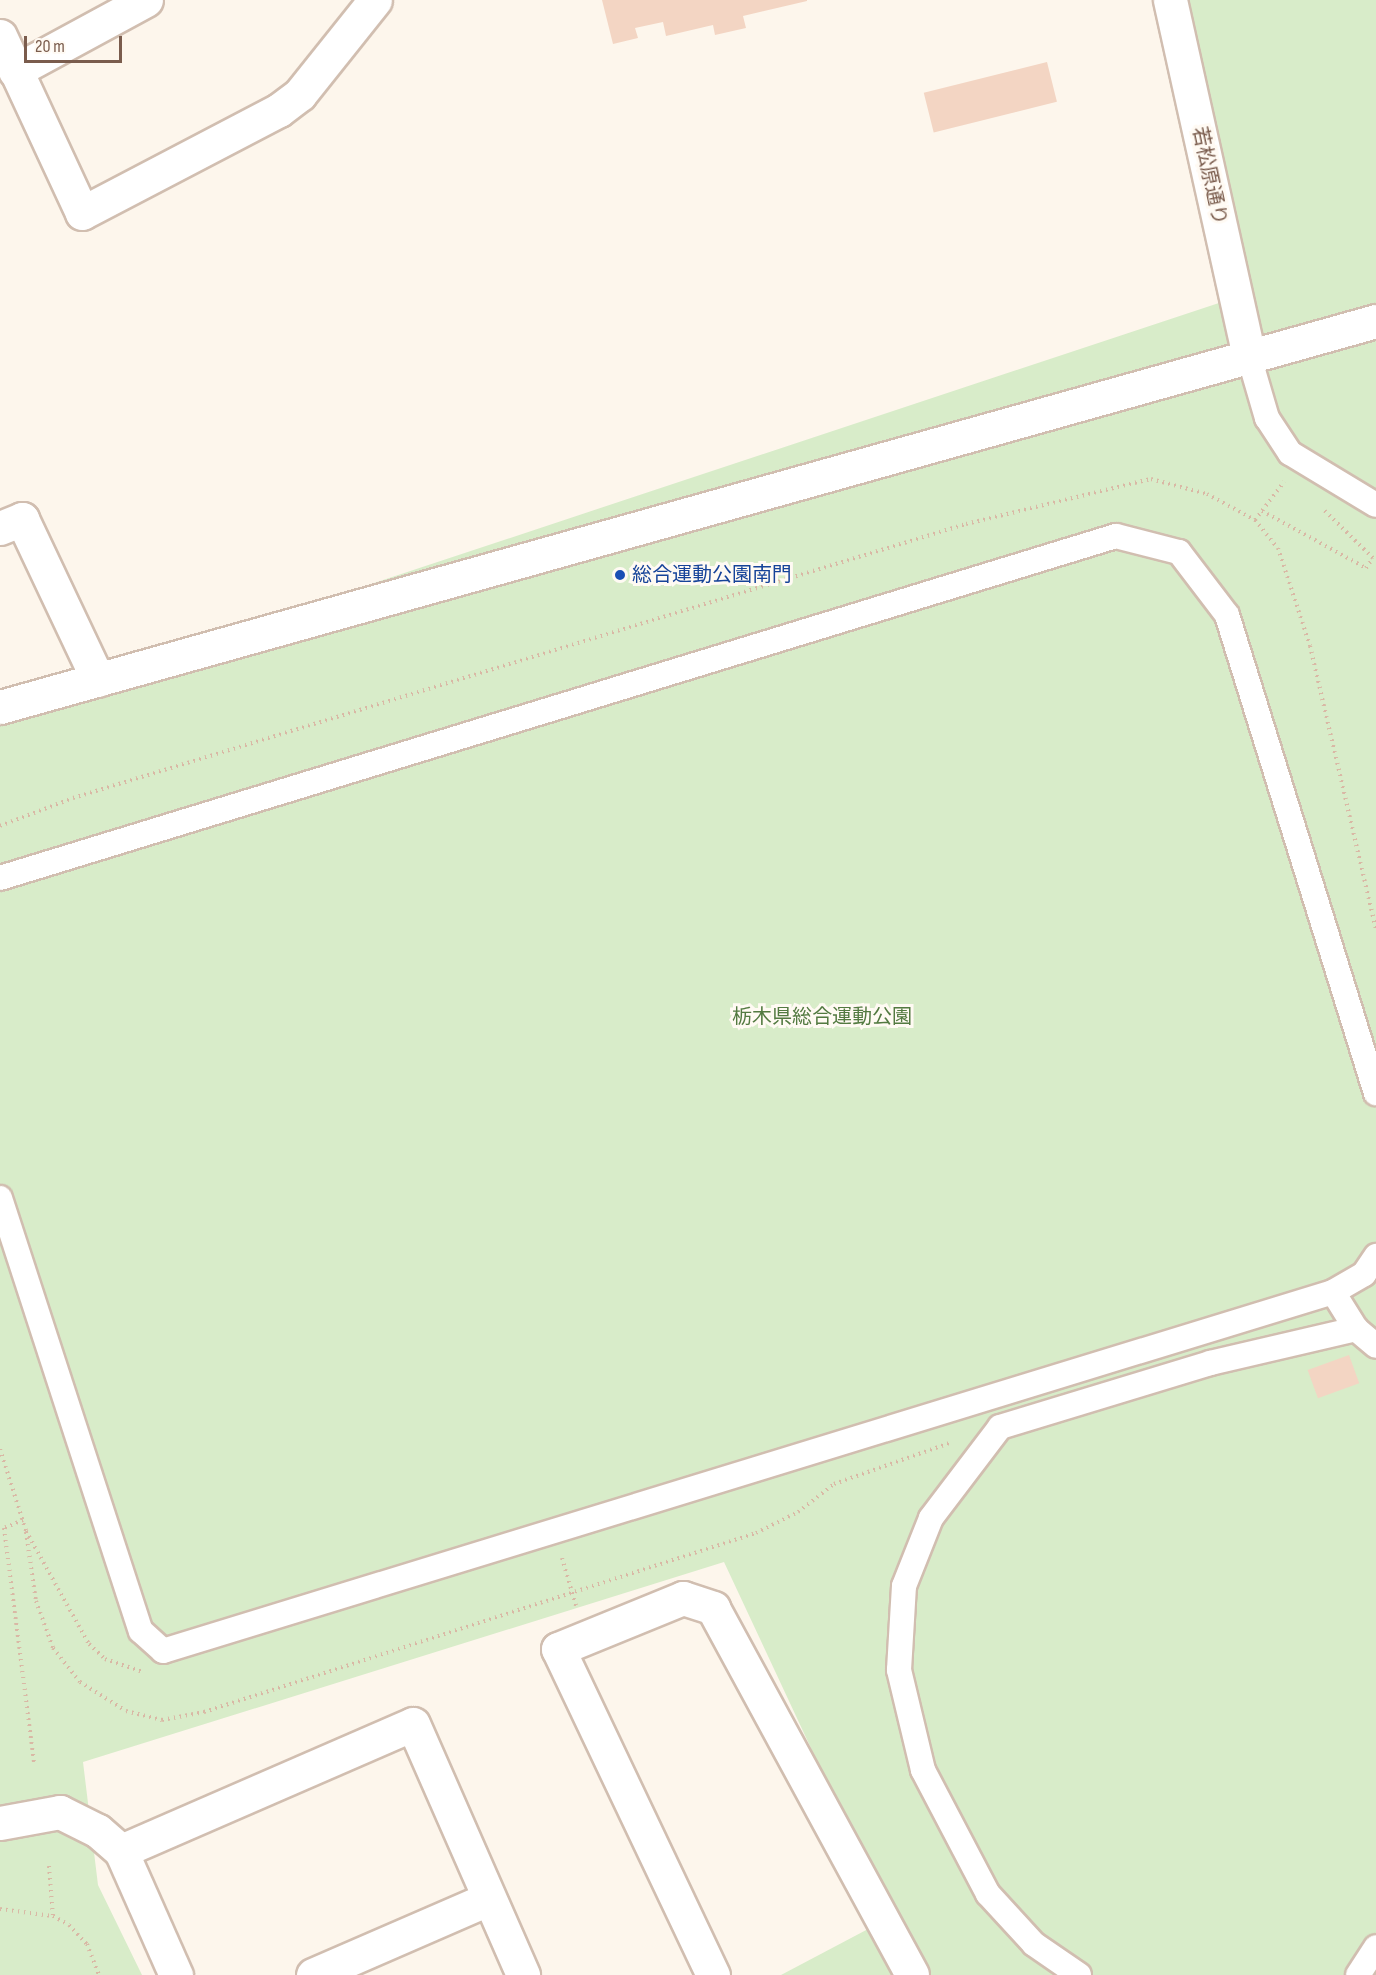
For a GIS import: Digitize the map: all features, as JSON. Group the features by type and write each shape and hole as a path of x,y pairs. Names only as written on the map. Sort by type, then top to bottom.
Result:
{"street":[{"path":"15,71 146,0"},
{"path":"0,36 82,213 279,110 300,94 375,0"},
{"name":"若松原通り","path":"1170,0 1248,353"},
{"path":"0,707 1248,353 1376,321"},
{"path":"1248,353 1267,418 1290,453 1376,505"},
{"path":"0,528 22,519 98,680"},
{"path":"0,878 1116,536 1179,552 1227,615 1376,1093"},
{"path":"0,1198 141,1631 163,1651 1333,1292 1364,1274 1376,1256"},
{"path":"1333,1292 1356,1329 1376,1346"},
{"path":"1079,1975 1034,1944 988,1894 923,1770 899,1670 904,1586 931,1518 1000,1427 1210,1363 1356,1329"},
{"path":"713,1975 558,1649 683,1598 713,1608 912,1975"},
{"path":"121,1851 413,1724 523,1975"},
{"path":"0,1822 60,1812 98,1831 121,1851 176,1975"},
{"path":"313,1975 488,1899"},
{"path":"1358,1975 1376,1947"}],"path":[{"path":"1255,520 1289,475"},
{"path":"0,826 210,755 966,524 1105,487 1151,479 1207,494 1255,520 1278,548 1292,580 1376,929"},
{"path":"1262,511 1366,568 1373,558 1314,500"},
{"path":"559,1549 573,1594 756,1533 798,1512 834,1484 1000,1427"},
{"path":"23,1520 4,1528 34,1762"},
{"path":"49,1866 53,1916"},
{"path":"0,1909 53,1916 87,1944 99,1975"}],"green space":[{"name":"栃木県総合運動公園","path":"1162,0 1376,0 1376,1975 917,1975 724,1562 83,1762 98,1885 142,1975 0,1975 0,707 1231,299"},
{"path":"870,1928 895,1975 781,1975"}],"building":[{"path":"602,0 807,1 743,16 746,28 715,35 713,25 666,36 663,22 635,28 638,38 613,44"},
{"path":"1047,62 1057,102 934,133 924,93"},
{"path":"1349,1355 1359,1383 1318,1398 1308,1370"}],"place":[{"name":"総合運動公園南門","path":"620,575"}]}
